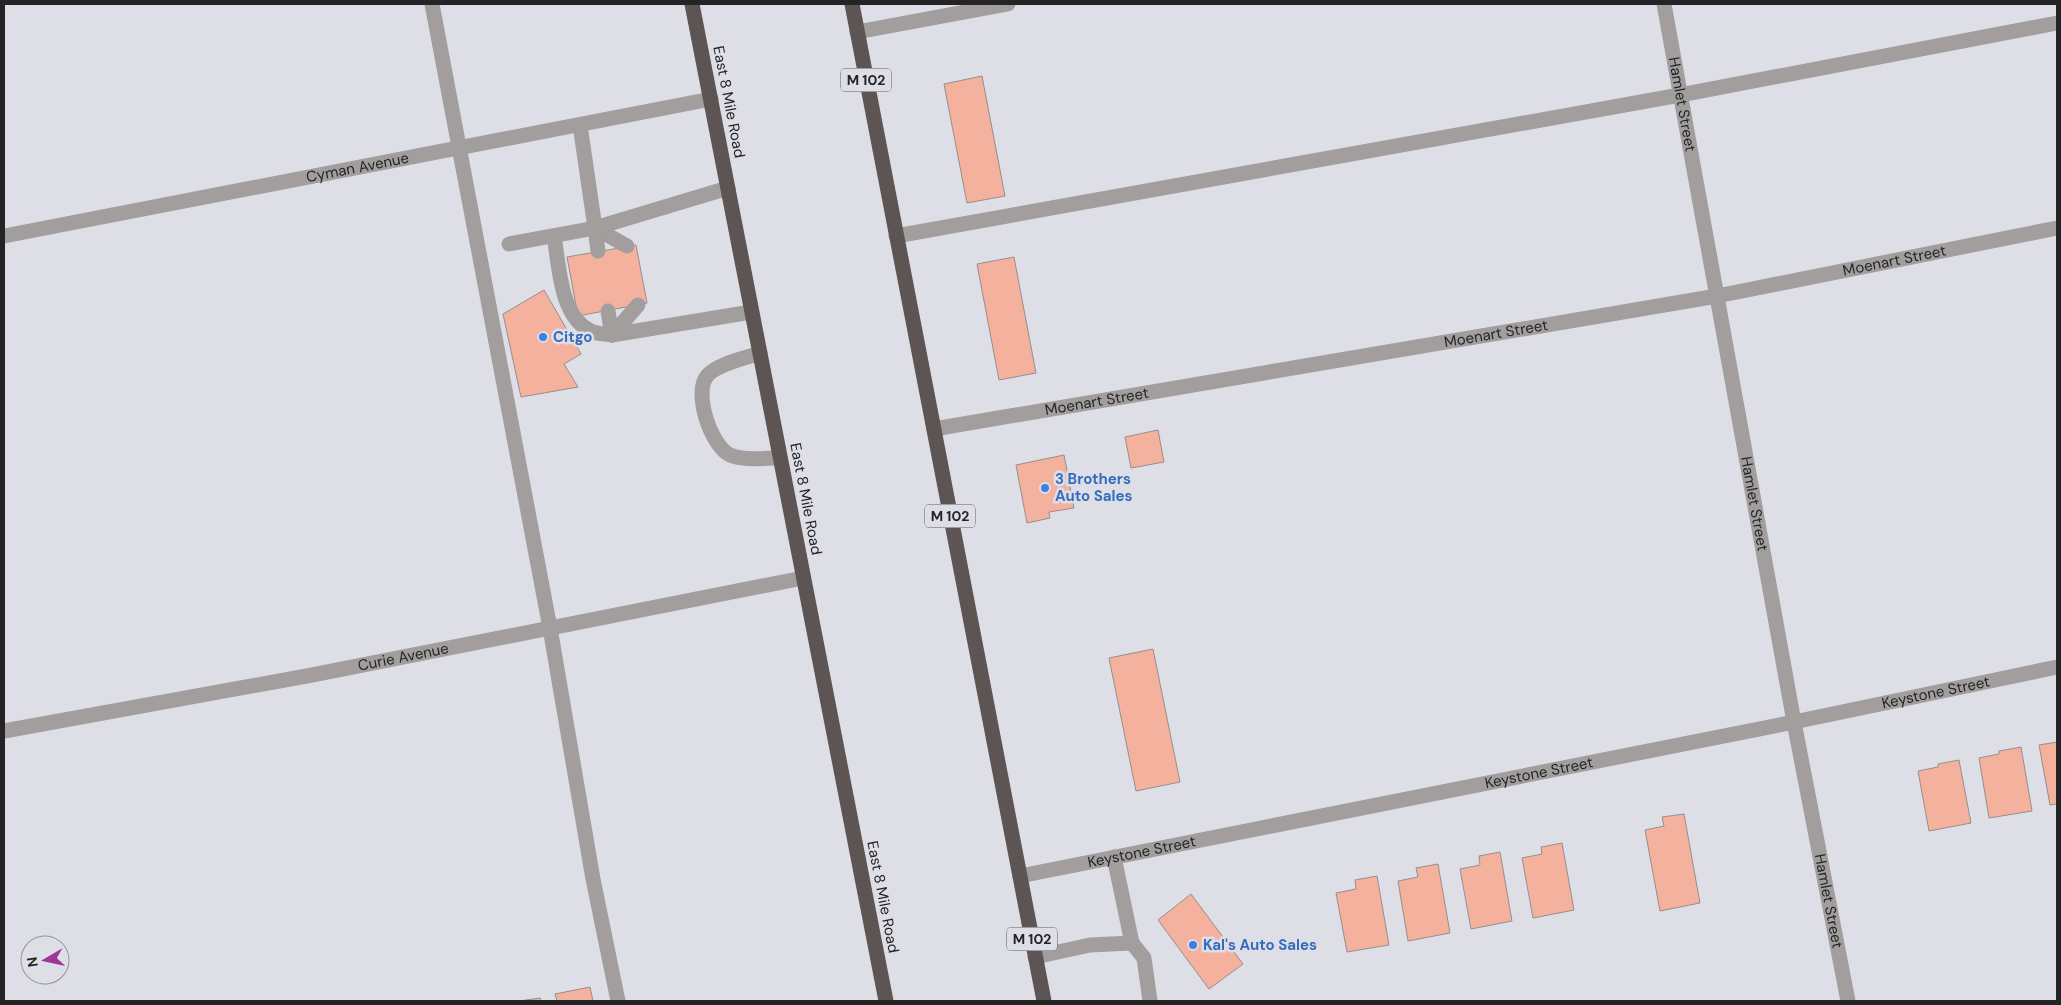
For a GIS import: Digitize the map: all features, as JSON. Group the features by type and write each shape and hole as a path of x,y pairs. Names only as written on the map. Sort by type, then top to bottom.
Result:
{"highway":[{"name":"East 8 Mile Road","path":"692,4 886,1001"},
{"name":"M 102","path":"852,4 1044,1001"}],"street":[{"path":"432,4 550,628 593,879 618,1001"},
{"path":"857,32 1008,4"},
{"name":"Hamlet Street","path":"1664,4 1794,722 1848,1001"},
{"path":"896,236 1680,95 2057,24"},
{"name":"Cyman Avenue","path":"4,236 711,99"},
{"path":"580,124 598,251"},
{"path":"509,244 595,228 728,188"},
{"path":"595,228 627,246"},
{"name":"Moenart Street","path":"934,429 1717,296 2057,228"},
{"path":"554,236 566,302 576,320 590,331 612,336 752,312"},
{"path":"612,336 638,305"},
{"path":"608,311 612,336"},
{"path":"760,353 718,367 707,375 703,383 705,413 711,432 719,447 730,454 748,458 780,458"},
{"name":"Curie Avenue","path":"4,731 312,675 803,578"},
{"name":"Keystone Street","path":"1020,876 1794,722 2057,667"},
{"path":"1114,857 1132,944 1144,958 1150,1001"},
{"path":"1035,957 1090,945 1132,944"}],"building":[{"path":"982,76 1005,196 967,203 944,84"},
{"path":"636,245 647,303 578,316 567,257"},
{"path":"1014,257 1036,373 999,380 977,264"},
{"path":"544,290 581,354 564,364 578,387 521,397 503,314"},
{"path":"1158,430 1164,462 1131,468 1125,437"},
{"path":"1064,455 1074,508 1049,512 1050,518 1027,523 1016,465"},
{"path":"1153,649 1180,782 1136,791 1109,658"},
{"path":"2057,742 2057,804 2050,805 2039,745"},
{"path":"2021,747 2032,811 1989,818 1979,758 1999,754 1999,751"},
{"path":"1959,760 1971,823 1929,831 1918,771 1938,767 1938,764"},
{"path":"1684,814 1700,903 1660,911 1645,830 1664,826 1662,817"},
{"path":"1562,843 1574,910 1533,918 1522,858 1542,854 1541,847"},
{"path":"1500,852 1512,921 1471,929 1460,869 1480,865 1479,856"},
{"path":"1438,864 1450,933 1408,941 1398,881 1418,877 1416,868"},
{"path":"1377,876 1389,945 1347,952 1336,893 1356,889 1355,880"},
{"path":"1191,894 1243,964 1209,989 1158,920"},
{"path":"590,987 593,1001 557,1001 555,994"},
{"path":"540,998 541,1001 519,1001"}],"place":[{"name":"Citgo","path":"543,337"},
{"name":"3 Brothers Auto Sales","path":"1045,488"},
{"name":"Kal's Auto Sales","path":"1193,945"}]}
